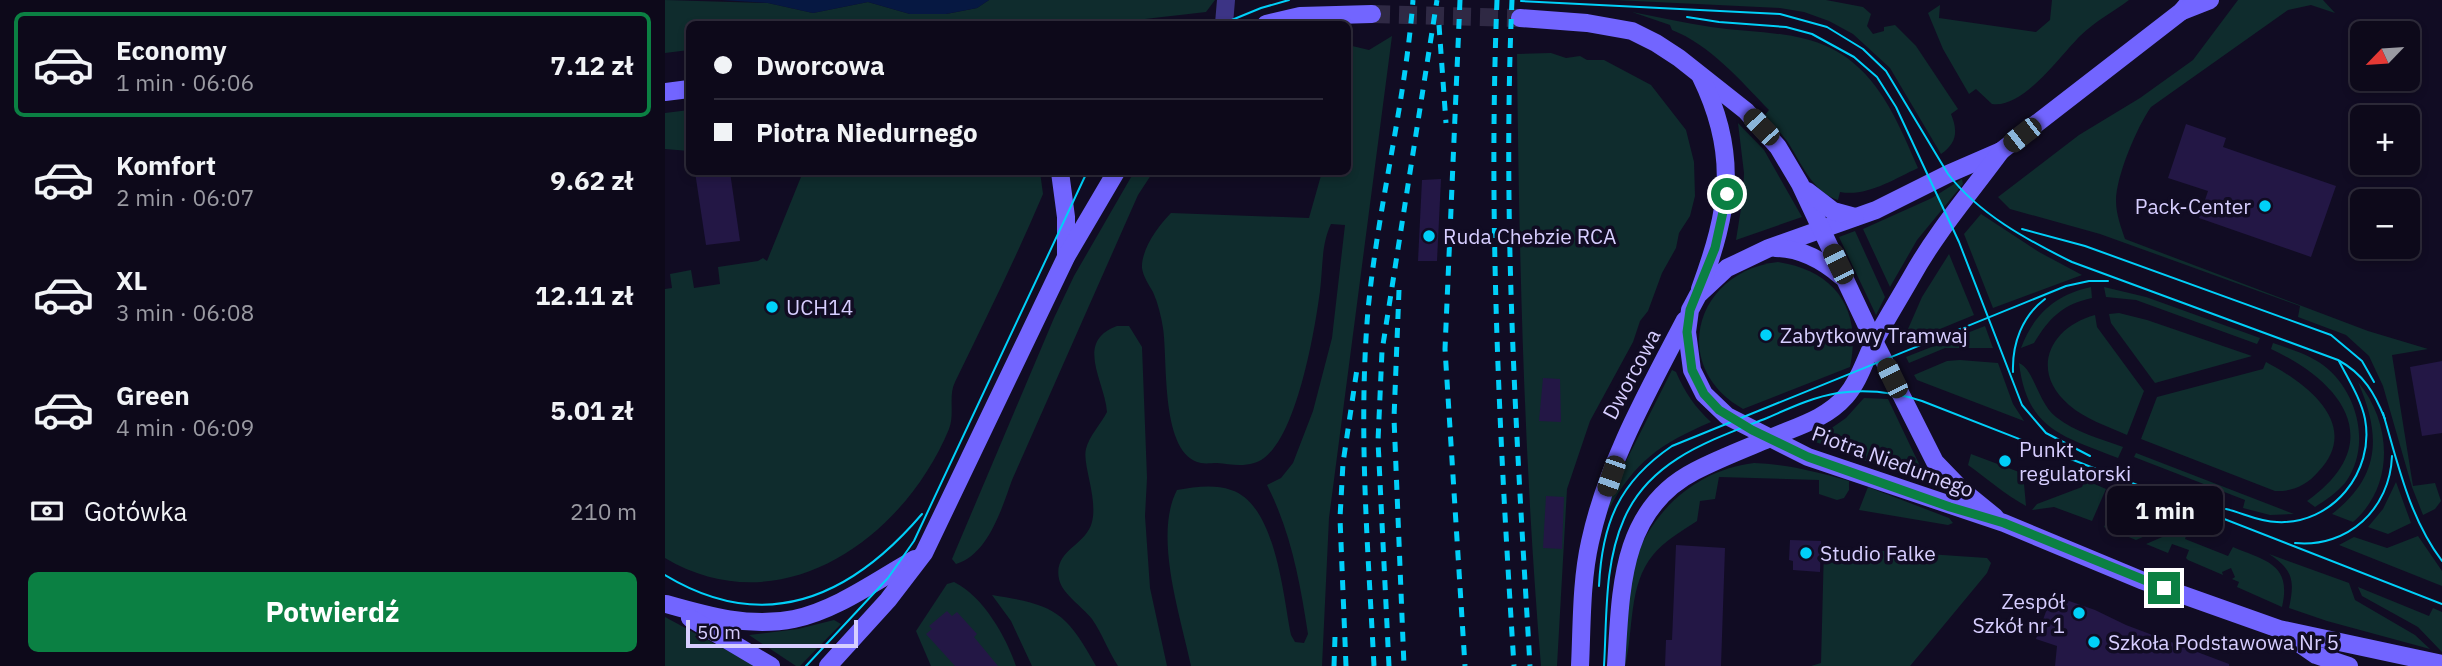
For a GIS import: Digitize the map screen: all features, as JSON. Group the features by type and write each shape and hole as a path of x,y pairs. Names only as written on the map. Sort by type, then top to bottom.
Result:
{"main road":[{"path":"1769,438 1727,416 1704,394 1692,370 1688,352 1694,303 1727,268 1769,248 1907,197 1948,174 2001,151 2186,6 2210,0"},
{"path":"1279,21 1300,16 1372,14"},
{"path":"1520,18 1587,23 1632,31 1656,43 1725,93 1761,127 1800,184 1874,341"},
{"name":"Dworcowa","path":"1580,666 1586,562 1590,540 1623,438 1694,303 1715,248 1725,211 1728,179 1722,131 1701,77"},
{"path":"665,92 686,89"},
{"path":"1616,666 1621,588 1627,556 1641,522 1655,502 1693,471 1805,424 1837,405 1857,380 1874,341 1928,248 2001,151"},
{"path":"1060,175 1066,217 1066,257"},
{"path":"828,666 888,600 924,553 1066,257 1114,175"},
{"path":"1800,184 1824,207 1855,217"},
{"path":"1769,248 1784,248 1815,257 1846,281"},
{"name":"Piotra Niedurnego","path":"1874,341 1935,462 1963,491 2004,523"},
{"name":"Piotra Niedurnego","path":"1769,438 1808,457 2004,523 2141,580 2279,629 2442,664"},
{"path":"1732,455 1767,453 1808,457"},
{"path":"665,604 714,618 752,622 794,619 832,606 924,553"},
{"path":"665,604 771,666"},
{"name":"Piotra Niedurnego","path":"2279,629 2316,655 2349,666"}],"street":[{"path":"1224,21 1226,0"},
{"path":"844,666 848,646"}],"green space":[{"path":"665,0 768,3 813,13 868,2 910,14 946,14 977,8 989,0 1215,0 1206,12 1127,21 686,21 686,50 665,53"},
{"path":"1614,0 1826,0 1863,7 1871,14 1867,26 1873,34 1884,31 1884,27 1895,25 1916,46 1958,109 1951,114 1955,126 1953,141 1941,154 1890,68 1853,34 1829,21 1804,12 1780,8"},
{"path":"2052,0 2129,0 2085,31 2040,79 2016,98 1992,104 1976,89 1969,94 1943,49 1928,13 1940,5 1939,18 2036,32 2050,20"},
{"path":"2238,0 2323,0 2335,13 2311,5 2288,10 2151,107 2128,152 2119,179 2117,211 2125,239 2368,331 2428,349 2392,355 2413,486 2435,483 2441,501 2435,509 2423,515 2412,487 2383,386 2369,356 2346,335 2298,317 2300,306 2100,234 2010,209 1998,197 2079,135 2140,98 2193,60"},
{"path":"1632,12 1711,27 1801,38 1840,54 1859,68 1876,87 1899,126 1918,168 1870,190 1840,192 1838,200 1829,196 1814,183 1787,141 1765,115 1769,110 1724,65 1699,44 1672,30 1670,25"},
{"path":"1392,36 1329,518 1322,666 1191,666 1168,553 1170,509 1177,490 1218,487 1231,490 1246,499 1258,513 1275,553 1291,635 1295,642 1304,643 1308,634 1298,576 1288,539 1267,485 1281,478 1293,463 1313,411 1332,338 1345,225 1331,224 1328,232 1308,359 1292,414 1281,437 1268,454 1249,464 1201,463 1188,456 1178,443 1168,405 1162,323 1155,296 1142,268 1144,253 1156,231 1171,213 1309,218 1321,175 1351,175 1351,46 1369,50"},
{"path":"1551,53 1566,58 1580,56 1587,60 1604,60 1651,85 1686,130 1694,162 1695,196 1690,216 1679,233 1676,248 1662,273 1648,311 1640,321 1633,342 1590,421 1567,489 1557,666 1541,666 1523,360 1517,54"},
{"path":"686,110 686,151 665,149 665,113"},
{"path":"1738,123 1764,150 1802,217 1736,240 1744,173"},
{"path":"802,175 1040,175 1043,194 955,382 949,429 929,469 902,505 870,536 834,560 794,576 752,582 709,577 665,558 665,289 672,288 670,274 691,270 694,288 720,284 718,267 763,258 767,261"},
{"path":"1132,175 1151,175 1138,195 992,529 977,551 956,564 952,559 1074,276"},
{"path":"1962,179 1963,184 1917,240 1890,287 1863,229 1932,198"},
{"path":"1981,214 2039,252 2082,275 1993,308 1964,234"},
{"path":"1855,231 1885,297 1876,315 1839,237"},
{"path":"1949,254 1974,315 1901,345 1922,297"},
{"path":"1778,262 1815,274 1840,296 1848,311 1852,328 1850,367 1743,409 1720,391 1705,370 1699,346 1701,323 1711,301 1727,283 1750,269"},
{"path":"2091,287 2092,298 2065,308 2051,319 2034,343 2021,348 2032,325 2047,308 2067,295"},
{"path":"2104,287 2146,297 2260,338 2257,344 2136,300 2106,297"},
{"path":"2119,313 2252,356 2155,383 2111,323 2109,314"},
{"path":"2095,315 2097,327 2144,391 2127,435 2075,410 2057,392 2050,378 2050,352 2056,340 2066,329"},
{"path":"1117,326 1129,326 1142,347 1147,478 1145,516 1150,588 1167,666 1118,666 1092,619 1068,595 1059,579 1061,561 1089,530 1092,522 1093,503 1085,455 1090,439 1107,412 1094,352 1104,333"},
{"path":"1985,326 1993,348 1945,348 1909,363 1906,357"},
{"path":"2273,343 2311,358 2335,376 2345,389 2357,420 2358,453 2353,469 2342,487 2315,507 2307,501 2332,479 2346,458 2350,436 2347,416 2336,397 2319,379 2271,349"},
{"path":"1947,361 1998,363 2013,404 2024,421 1917,380 1914,375"},
{"path":"2266,362 2297,381 2312,394 2324,407 2332,422 2334,438 2330,455 2309,481 2293,489 2275,491 2141,439 2157,397 2263,369"},
{"path":"2019,363 2029,372 2045,404 2056,417 2080,431 2123,447 2118,458 2065,436 2039,417 2023,385"},
{"path":"1672,370 1676,372 1695,405 1711,422 1676,439 1648,458 1626,482 1605,516 1620,473"},
{"path":"2358,382 2377,416 2384,454 2376,491 2367,507 2353,522 2332,514 2360,485 2372,454 2371,420"},
{"path":"1864,398 1888,399 1929,485 1813,441 1846,418"},
{"path":"2136,453 2294,514 2270,515 2243,508 2245,500 2134,457"},
{"path":"1971,454 2027,475 2024,484 2026,506 1968,465"},
{"path":"1754,463 1802,469 1849,481 1849,490 1844,498 1837,500 1819,494 1819,480 1719,477 1715,499 1700,501 1697,521 1662,545 1645,567 1639,580 1633,608 1625,666 1625,617 1629,581 1639,549 1650,530 1662,513 1694,485 1732,467"},
{"path":"2085,480 2106,489 2092,521 2054,507 2032,510 2037,504 2082,487"},
{"path":"2396,482 2411,523 2388,534 2368,527 2383,509"},
{"path":"1868,487 1949,518 1953,523 1948,525 1859,510"},
{"path":"2120,494 2183,519 2136,540 2104,527"},
{"path":"2190,525 2185,539 2228,556 2233,547 2274,566 2283,581 2282,607 2237,587 2239,582 2232,579 2235,577 2231,568 2222,572 2223,575 2188,560 2186,558 2189,550 2172,544 2168,553 2146,544"},
{"path":"2418,536 2442,571 2442,586 2339,545 2354,537 2387,548"},
{"path":"1824,547 1987,558 1991,563 1987,573 1910,666 1811,666 1821,663"},
{"path":"2269,554 2349,583 2355,600 2415,635 2430,649 2289,608 2292,590 2290,576 2283,565"},
{"path":"954,582 965,588 984,607 1006,643 1016,666 931,666 916,631 947,584"},
{"path":"2358,587 2429,616 2433,608 2442,612 2442,652 2418,627 2362,596"},
{"path":"992,595 1030,602 1056,613 1075,633 1096,666 1032,666 1011,621"},
{"path":"665,617 756,666 665,666"},
{"path":"834,620 841,624 800,666 749,635 798,629"}],"water":[{"path":"721,0 989,0 977,8 946,14 910,14 868,2 813,13 768,3"}],"building":[{"path":"2186,124 2226,138 2223,147 2336,186 2311,257 2199,218 2208,191 2168,178"},
{"path":"695,175 730,175 740,241 706,245"},
{"name":"Ruda Chebzie RCA","path":"1441,179 1437,261 1418,261 1422,180"},
{"path":"2442,361 2442,433 2422,436 2410,367"},
{"path":"1543,378 1560,379 1561,422 1539,421"},
{"path":"1546,496 1564,497 1562,549 1543,548"},
{"path":"1790,540 1821,541 1820,572 1793,570 1793,561 1789,560"},
{"path":"1676,545 1725,548 1721,666 1665,666 1666,640 1672,640"},
{"path":"2052,595 2229,666 2055,666 2057,646 2036,639"},
{"path":"947,611 952,616 957,612 977,634 974,637 998,666 955,666 926,634 932,629 929,626"}],"tunnel":[{"path":"1372,14 1520,18"}],"tram line":[{"path":"1229,21 1289,0"},
{"path":"1521,1 1780,14 1827,27 1863,49 1886,71 1948,174 1989,214 2038,245 2072,262 2338,360 2367,385 2385,419"},
{"path":"1687,17 1786,27 1812,34 1854,57 1877,77 1896,107 1959,242 2022,405 2046,433 2090,456"},
{"path":"806,666 888,578 914,541 1086,175"},
{"path":"2022,229 2085,246 2331,335 2362,361 2374,382"},
{"path":"1599,586 1604,543 1617,506 1639,474 1672,446 2066,286 2089,281 2108,281"},
{"path":"2013,372 2014,351 2020,331 2030,314 2045,299"},
{"path":"2226,509 2270,522 2297,521 2332,505 2345,491 2356,476 2366,439 2361,404 2339,361"},
{"path":"1604,666 1613,554 1624,519 1635,498 1650,481 1666,466 1704,444 1811,400 1859,391 1901,395 1922,401 2442,604"},
{"path":"2383,413 2413,508 2442,561"},
{"path":"2295,543 2332,539 2363,521 2383,493 2392,456"},
{"path":"665,575 702,593 738,603 772,604 805,598 836,586 866,567 895,543 922,514"}],"railway":[{"path":"1374,666 1365,488 1365,355 1372,271 1404,78 1413,0"},
{"path":"1389,666 1378,441 1382,351 1437,0"},
{"path":"1460,0 1445,349 1465,666"},
{"path":"1497,0 1494,167 1497,333 1514,666"},
{"path":"1512,0 1509,83 1512,333 1530,666"},
{"path":"1439,25 1446,123"},
{"path":"1399,290 1394,418 1404,666"},
{"path":"1346,666 1340,518 1343,463 1357,369"},
{"path":"1334,666 1335,637"}],"place":[{"name":"Pack-Center","path":"2265,206"},
{"name":"Ruda Chebzie RCA","path":"1429,236"},
{"name":"UCH14","path":"772,307"},
{"name":"Zabytkowy Tramwaj","path":"1766,335"},
{"name":"Punkt regulatorski","path":"2005,461"},
{"name":"Studio Falke","path":"1806,553"},
{"name":"Zespół Szkół nr 1","path":"2079,613"},
{"name":"Szkoła Podstawowa Nr 5","path":"2094,642"}],"route":[{"path":"1727,194 1715,248 1690,310 1687,332 1688,352 1697,383 1719,410 1752,430 1808,457 2004,523 2164,588"}]}
